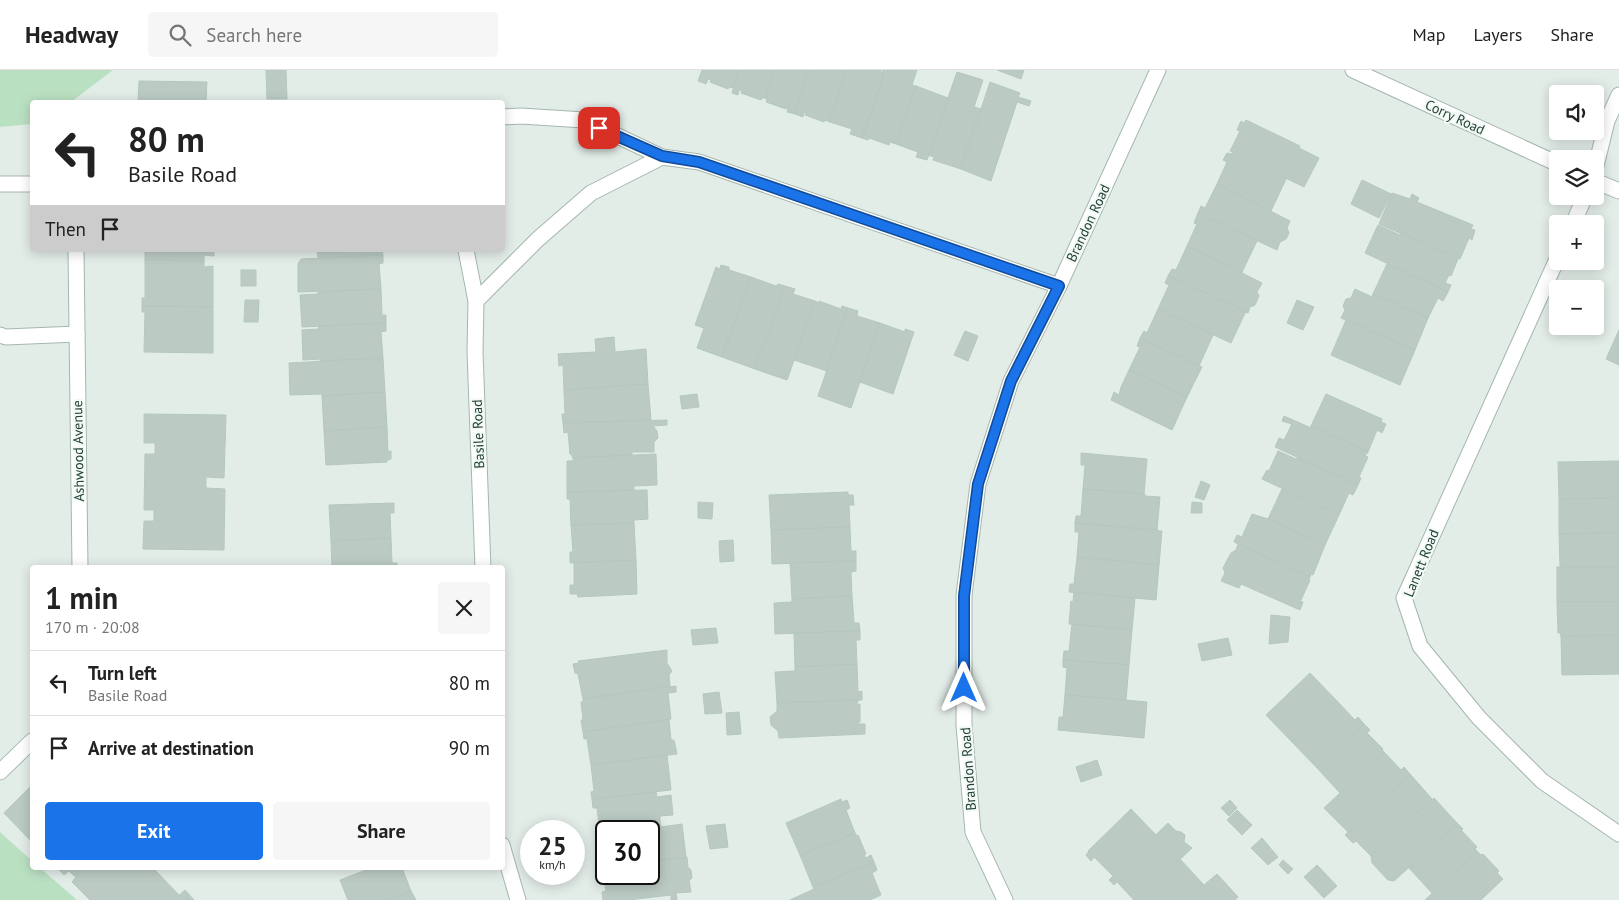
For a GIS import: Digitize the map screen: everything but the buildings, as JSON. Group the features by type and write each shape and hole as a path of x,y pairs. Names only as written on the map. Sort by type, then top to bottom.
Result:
{"street":[{"name":"Brandon Road","path":"1005,900 972,832 964,725 964,596 978,484 1011,381 1059,286 1158,70"},
{"name":"Corry Road","path":"1353,70 1549,160"},
{"path":"1600,150 1607,121 1619,95"},
{"path":"505,117 522,116 584,120 662,156 699,162 1059,286"},
{"path":"476,301 538,239 591,193 662,156"},
{"path":"0,184 30,184"},
{"path":"1604,185 1619,191"},
{"name":"Ashwood Avenue","path":"76,252 80,565"},
{"name":"Basile Road","path":"466,252 476,301 475,352 483,565"},
{"name":"Lanett Road","path":"1552,270 1404,598 1420,646 1479,718 1542,781 1619,834"},
{"path":"0,335 6,337 77,334"},
{"path":"0,772 30,743"},
{"path":"505,856 518,900"}],"green space":[{"path":"0,70 113,70 74,100 30,100 30,124 0,127"},
{"path":"0,832 30,859 30,870 42,870 77,900 0,900"}],"route":[{"path":"599,128 662,156 699,162 1059,286 1011,381 978,484 964,596 964,688"}]}
